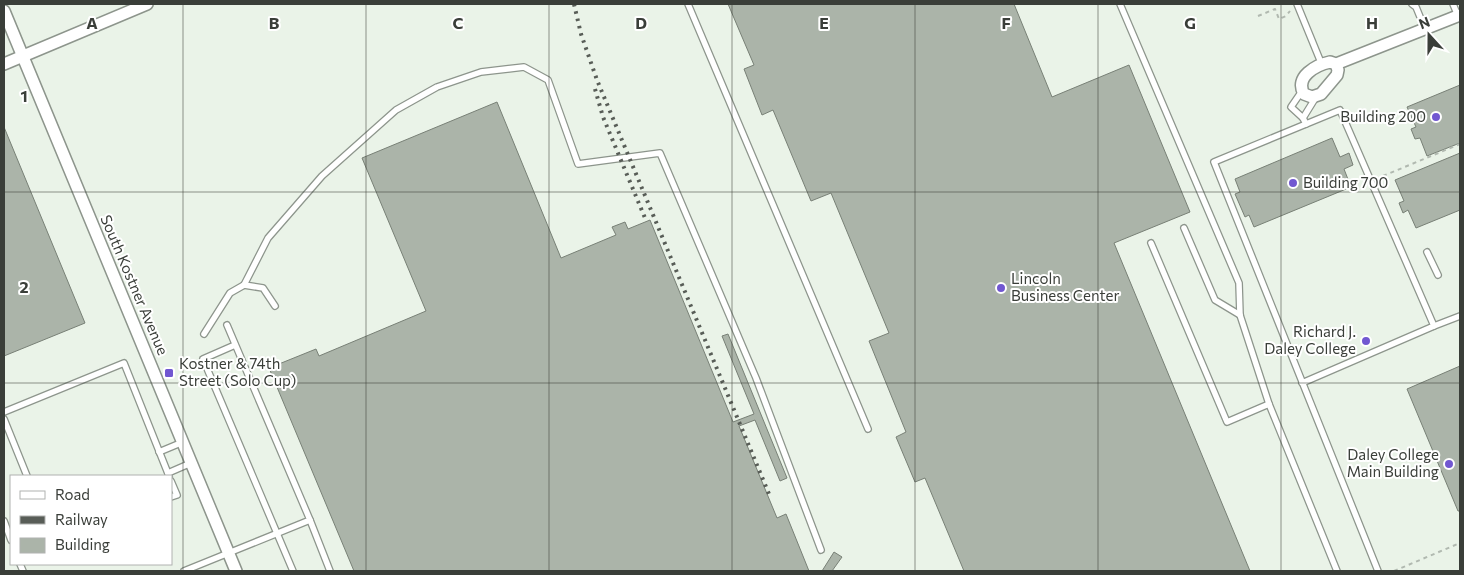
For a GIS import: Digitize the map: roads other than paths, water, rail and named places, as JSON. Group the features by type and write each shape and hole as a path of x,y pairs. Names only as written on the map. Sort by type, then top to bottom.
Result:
{"street":[{"path":"4,64 147,4"},
{"name":"South Kostner Avenue","path":"4,11 236,571"},
{"path":"1336,64 1337,75 1321,94 1316,97 1306,95 1302,90 1302,81 1310,70 1330,62 1336,64 1459,15"}],"lane":[{"path":"688,4 868,429"},
{"path":"1120,4 1239,283 1240,315 1269,404 1337,571"},
{"path":"1412,4 1416,7 1425,29"},
{"path":"1453,4 1459,15"},
{"path":"1294,5 1322,64"},
{"path":"204,334 230,293 244,285 268,238 322,176 396,110 437,87 481,72 524,67 548,80 578,164 660,153 756,378 821,550"},
{"path":"1302,90 1290,107 1305,121"},
{"path":"1305,121 1316,97"},
{"path":"1378,571 1214,162 1305,121 1340,110 1434,326"},
{"path":"1184,228 1216,300 1240,315"},
{"path":"1151,243 1227,422 1269,404"},
{"path":"1427,252 1438,275"},
{"path":"244,285 263,288 275,306"},
{"path":"1302,383 1460,316"},
{"path":"227,325 330,571"},
{"path":"236,346 203,359 293,571"},
{"path":"4,412 124,363 169,475 192,462"},
{"path":"4,419 27,475"},
{"path":"159,452 183,442"},
{"path":"172,484 177,495 172,497"},
{"path":"184,571 310,520"},
{"path":"4,521 10,537"}],"railway":[{"path":"574,4 581,34 597,80 769,494"},
{"path":"595,89 603,117 645,218"}],"place":[{"name":"Building 200","path":"1436,117"},
{"name":"Building 700","path":"1293,183"},
{"name":"Lincoln Business Center","path":"1001,288"},
{"name":"Richard J. Daley College","path":"1366,341"},
{"name":"Kostner & 74th Street (Solo Cup)","path":"169,373"},
{"name":"Daley College Main Building","path":"1449,464"}]}
